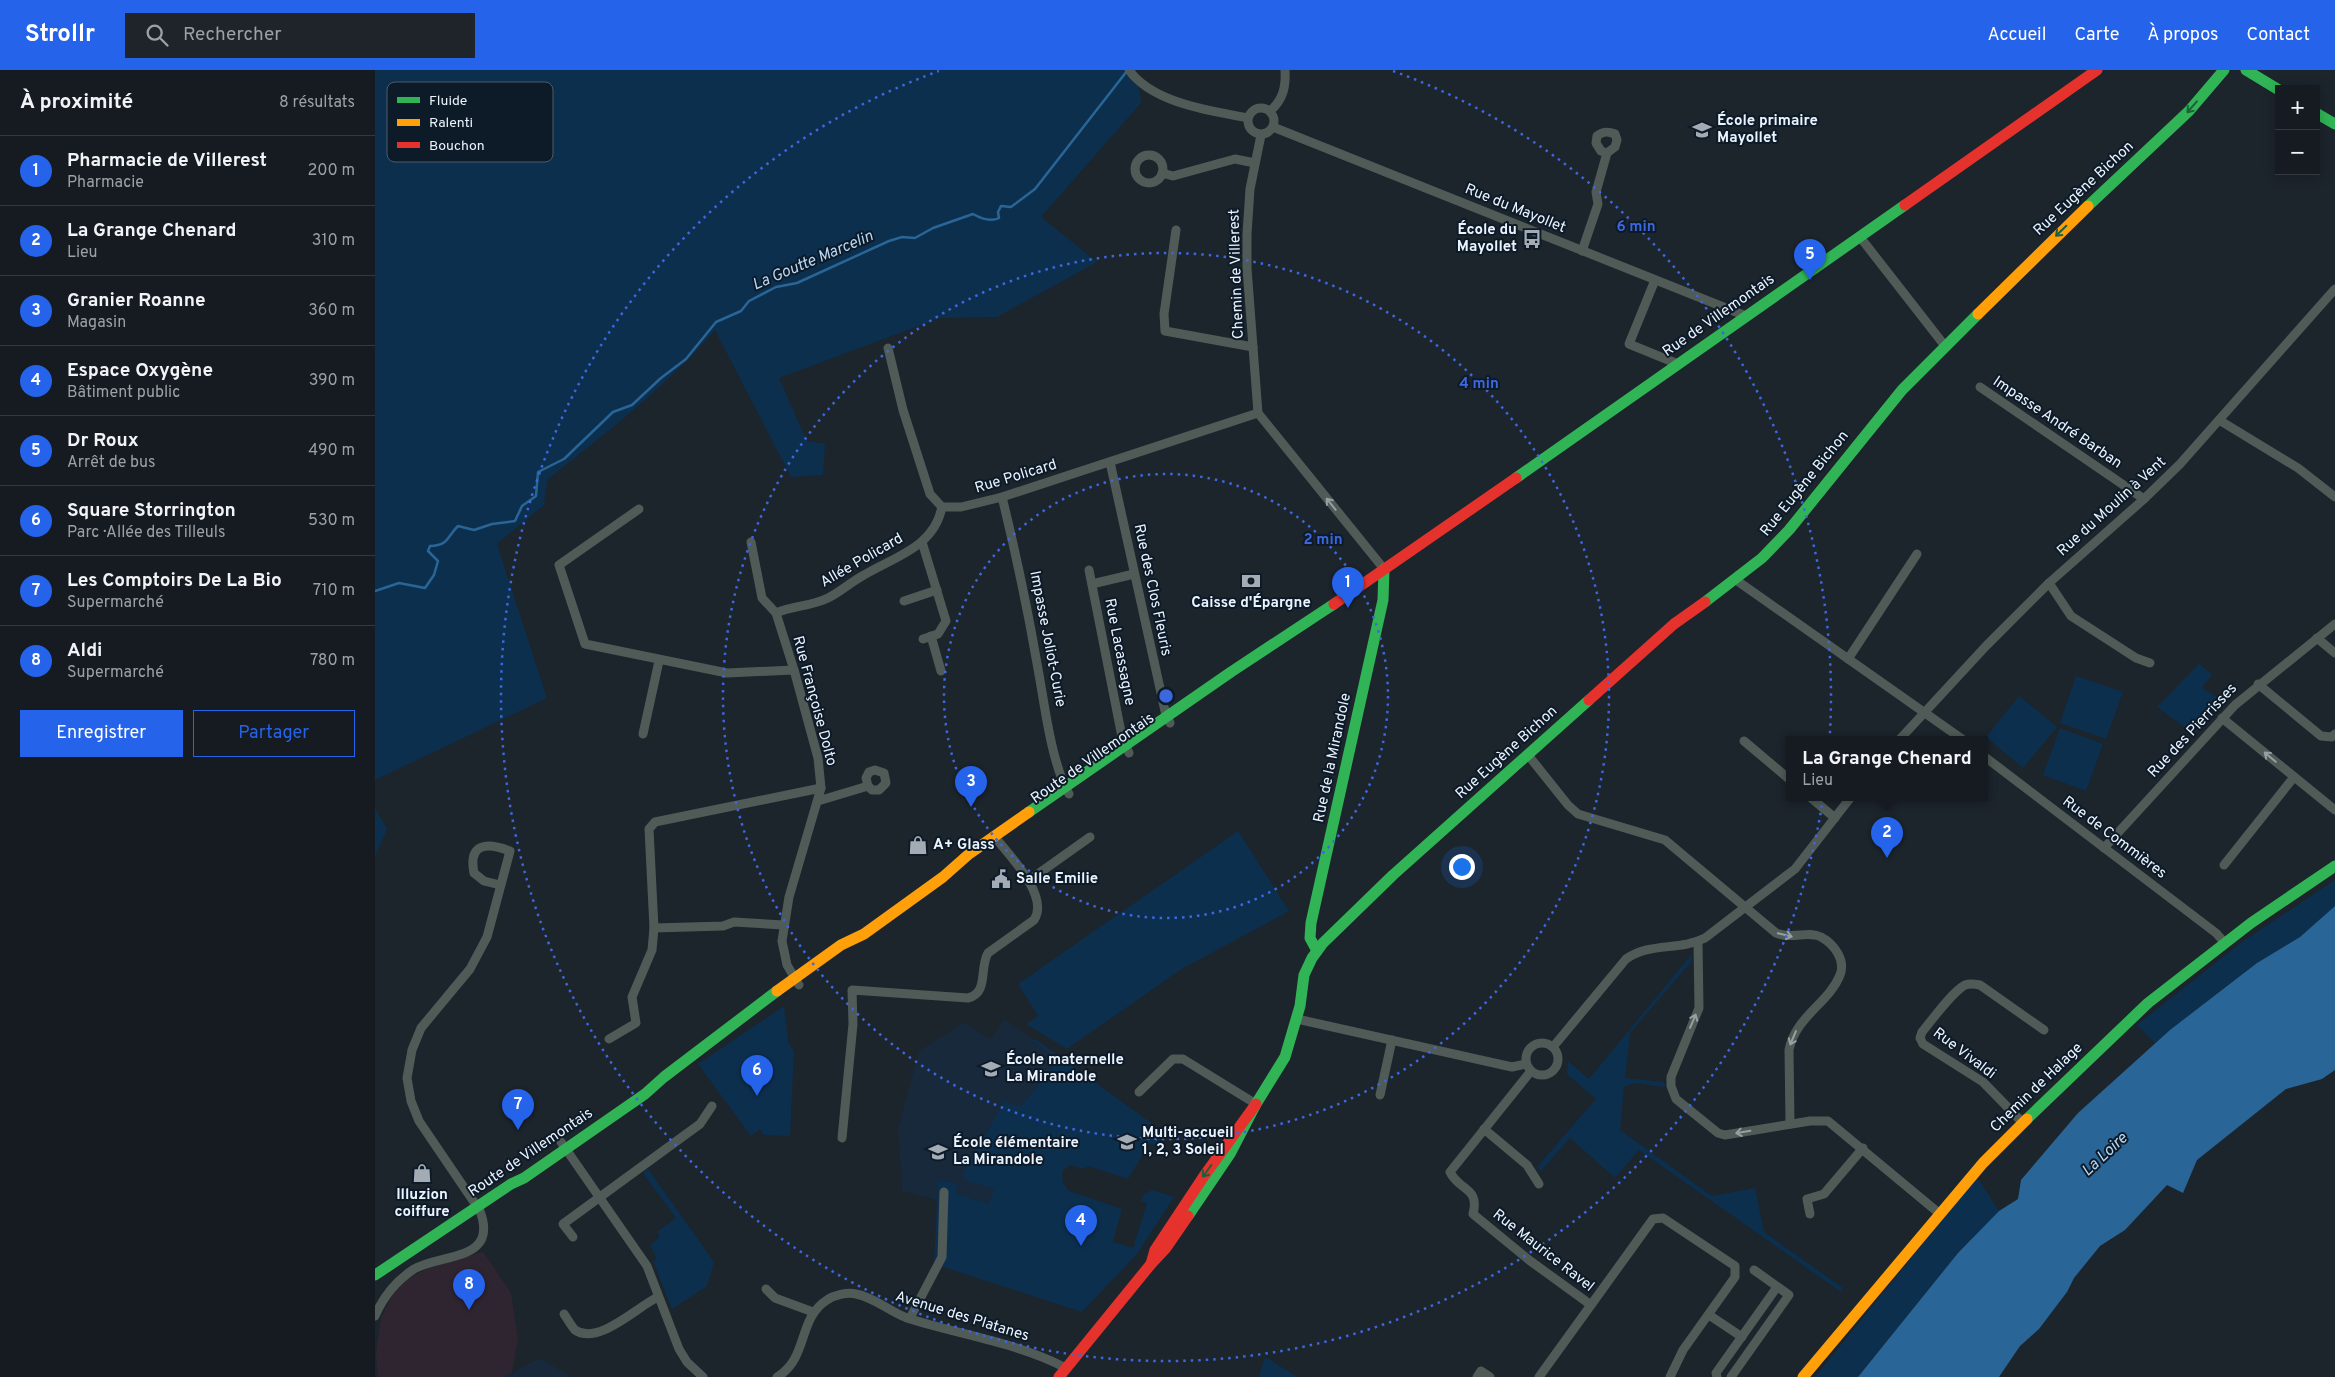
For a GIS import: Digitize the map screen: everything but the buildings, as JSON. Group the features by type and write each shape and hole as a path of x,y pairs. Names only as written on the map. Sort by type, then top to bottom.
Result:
{"main road":[{"name":"Rue de Villemontais","path":"1384,569 2097,70"},
{"name":"Rue Eugène Bichon","path":"1059,1377 1151,1264 1155,1250 1193,1200 1285,1057 1297,1019 1304,975 1317,951 1393,875 1674,624 1736,580 1762,558 1789,530 1903,390 2095,198 2189,111 2224,70"},
{"path":"2246,70 2275,88"},
{"path":"2320,115 2335,124"},
{"name":"Route de Villemontais","path":"375,1275 475,1204 564,1146 747,1016 767,1007 841,945 864,934 943,877 968,865 997,839 1168,720 1231,672 1384,569"},
{"name":"Rue de la Mirandole","path":"1317,951 1310,938 1311,924 1383,600 1384,569"},
{"name":"Chemin de Halage","path":"1803,1377 1983,1163 2023,1123 2148,1003 2225,943 2335,866"}],"street":[{"path":"1270,111 1284,91 1285,70"},
{"path":"1131,74 1157,94 1205,110 1248,118"},
{"path":"1259,108 1270,111 1274,121 1273,127 1267,133 1261,135 1249,128 1248,118 1254,110 1259,108"},
{"name":"Rue du Mayollet","path":"1273,127 1746,316"},
{"name":"Chemin de Villerest","path":"1258,413 1247,234 1248,210 1261,135"},
{"path":"1582,251 1598,204 1596,192 1607,153"},
{"path":"1162,173 1173,176 1235,159 1255,163"},
{"path":"1176,230 1164,314 1165,330 1253,347"},
{"path":"1860,237 1945,346"},
{"path":"1655,280 1629,344 1677,364"},
{"name":"Rue du Moulin à Vent","path":"1903,736 1986,646 2049,583 2144,499 2180,464 2335,289"},
{"path":"2327,299 2335,305"},
{"path":"887,348 903,410 930,494 942,507"},
{"name":"Impasse André Barban","path":"1980,387 2144,499"},
{"path":"1258,413 1384,569"},
{"name":"Rue Policard","path":"942,507 961,507 1002,497 1258,413"},
{"path":"2219,420 2298,468 2335,497"},
{"name":"Rue des Clos Fleuris","path":"1110,462 1168,720"},
{"name":"Impasse Joliot-Curie","path":"1002,497 1021,573 1049,727 1067,790"},
{"name":"Allée Policard","path":"776,613 827,599 862,576 922,542 939,521 942,507"},
{"path":"639,509 559,565 585,644 727,674 794,670"},
{"name":"Rue Françoise Dolto","path":"751,542 761,598 776,613 818,758 821,788 789,897 782,941 787,965 797,982"},
{"path":"922,542 946,621 939,634 927,638 941,672"},
{"path":"1848,659 1917,554"},
{"name":"Rue Lacassagne","path":"1089,570 1122,737 1127,749"},
{"name":"Rue Lacassagne","path":"1092,584 1134,574"},
{"path":"1736,580 1958,736"},
{"path":"2049,583 2071,616 2136,658 2150,663"},
{"path":"904,601 937,590"},
{"name":"Rue des Pierrisses","path":"2104,848 2222,718 2258,684 2335,624"},
{"path":"2317,638 2335,653"},
{"path":"643,734 659,661"},
{"path":"2258,684 2321,736 2333,737 2335,734"},
{"path":"2222,718 2335,810"},
{"path":"1744,741 1786,776"},
{"path":"1528,755 1568,805 1578,814 1665,840 1776,933 1786,937 1808,934 1820,936 1834,948 1842,963 1842,971 1836,982 1802,1023 1791,1040 1789,1050 1791,1124"},
{"name":"Rue de Commières","path":"1988,759 2216,933 2225,943"},
{"path":"2224,865 2294,776"},
{"path":"817,801 868,786"},
{"path":"609,1040 636,1023 632,997 652,950 654,928 649,829 655,822 821,788"},
{"path":"1815,801 1835,818"},
{"path":"1553,1047 1626,959 1642,950 1697,942 1787,876 1803,859 1848,801"},
{"path":"1028,881 1090,837"},
{"path":"842,1138 853,1024 852,990 968,998 976,995 982,984 984,959 988,953 1034,920 1037,915 1038,900 1028,881 997,839"},
{"path":"375,1316 387,1294 415,1269 430,1262 468,1253 479,1243 484,1227 475,1204 419,1121 411,1101 407,1078 412,1050 421,1028 470,969 487,937 510,851 496,846 485,845 476,851 471,861 473,873 483,881 500,886"},
{"path":"654,928 723,926 734,922 784,925"},
{"path":"1697,942 1699,1008 1673,1068 1672,1094 1718,1133 1725,1135 1791,1124 1828,1121 1863,1148 1939,1214"},
{"name":"Rue Vivaldi","path":"2023,1123 1983,1082 1923,1044 1920,1038 1922,1032 1956,993 1971,984 1980,985 2044,1030"},
{"path":"1297,1019 1512,1067 1528,1068 1541,1076 1552,1072 1555,1068 1558,1057 1553,1047 1543,1043 1533,1045 1526,1053 1528,1068 1484,1129 1527,1165 1539,1184"},
{"path":"1380,1095 1392,1040"},
{"path":"1139,1092 1173,1059 1183,1059 1256,1104"},
{"path":"573,1237 563,1224 700,1124 712,1106"},
{"name":"Rue Maurice Ravel","path":"1484,1129 1450,1172 1473,1195 1476,1204 1473,1214 1529,1260 1591,1305 1539,1377"},
{"path":"564,1146 647,1266 679,1349 687,1362 703,1377"},
{"path":"1810,1214 1807,1199 1824,1194 1863,1148"},
{"path":"910,1318 942,1257 944,1192"},
{"path":"1591,1305 1653,1219 1663,1218 1735,1266 1735,1277 1683,1350 1670,1377"},
{"path":"1731,1377 1789,1295 1754,1270"},
{"path":"1717,1377 1716,1373 1777,1287"},
{"path":"766,1289 775,1298 813,1312 799,1354 784,1373 777,1377"},
{"name":"Avenue des Platanes","path":"813,1312 827,1299 853,1293 862,1295 910,1318 1040,1354 1066,1368"},
{"path":"564,1314 576,1330 589,1334 607,1330 644,1303 659,1297"},
{"path":"1709,1315 1742,1337"},
{"path":"1477,1377 1481,1371 1490,1377"}],"shaded area":[{"path":"375,70 1136,70 1141,103 1041,217 1097,262 997,317 940,318 779,378 807,441 825,444 823,475 791,477 715,330 655,391 547,480 544,505 497,544 547,698 375,780"},
{"path":"2199,664 2212,674 2202,688 2225,702 2194,734 2157,707"},
{"path":"2076,676 2123,692 2106,739 2060,723"},
{"path":"2019,696 2057,727 2023,768 1987,736"},
{"path":"2060,728 2103,744 2086,791 2043,775"},
{"path":"375,808 387,829 375,857"},
{"path":"1238,831 1289,911 1180,970 1067,1049 1026,1024 1038,1016 1018,984"},
{"path":"2335,880 2335,906 2300,937 2257,963 2155,1043 2137,1025 2242,942"},
{"path":"1692,954 1692,961 1630,1033 1625,1078 1664,1082 1665,1087 1634,1083 1624,1087 1620,1130 1712,1196 1755,1188 1764,1232 1843,1288 1841,1292 1639,1150 1615,1178 1570,1138 1541,1171 1537,1167 1596,1099 1567,1074 1568,1061 1589,1079"},
{"path":"784,1006 788,1042 794,1051 790,1136 764,1135 760,1129 751,1136 698,1064"},
{"path":"1005,1019 1059,1060 1022,1105 1012,1105 1005,1101 988,1188 994,1189 989,1204 954,1193 958,1183 938,1181 937,1200 902,1191 898,1128 919,1051 964,1022 990,1039"},
{"path":"1029,1038 1038,1041 1165,1133 1157,1145 1149,1144 1128,1179 1088,1166 1084,1169 1070,1165 1062,1172 1063,1183 1069,1191 1122,1209 1113,1242 1133,1248 1147,1203 1141,1201 1144,1194 1152,1190 1174,1197 1137,1254 1082,1312 934,1264 938,1181 958,1183 955,1193 989,1204 994,1189 968,1181 962,1176 1005,1100 1012,1105 1022,1105 1059,1060"},
{"path":"648,1169 714,1262 707,1286 672,1309 653,1261 657,1259 650,1245 660,1237 657,1232 676,1218 643,1173"},
{"path":"1977,1177 1999,1211 1958,1253 1858,1377 1815,1377"},
{"path":"483,1252 511,1293 518,1339 512,1373 503,1377 378,1377 376,1354 381,1318 393,1294 409,1278 436,1264"},
{"path":"1265,1357 1298,1377 1259,1377"},
{"path":"540,1358 572,1377 503,1377 512,1373"}],"water":[{"name":"La Loire","path":"2335,906 2335,1070 2322,1079 2286,1089 2197,1160 2183,1193 2167,1185 2125,1230 2100,1246 2074,1278 2067,1292 2039,1329 2020,1346 1999,1377 1858,1377 1958,1253 1999,1211 2018,1199 2021,1180 2078,1113 2170,1030 2257,963 2300,937"}],"waterway":[{"name":"La Goutte Marcelin","path":"375,591 399,583 425,588 434,575 438,561 428,551 430,546 441,544 447,540 458,526 474,530 492,524 515,521 522,506 536,496 538,472 564,459 613,412 632,405 661,378 686,359 716,322 741,311 749,301 776,287 797,283 889,241 902,237 915,238 933,228 973,214 989,220 999,218 998,212 1001,206 1011,207 1035,189 1127,71"}],"traffic: fast":[{"path":"2088,206 2189,111 2224,70"},
{"path":"2246,70 2275,88"},
{"path":"2320,115 2335,124"},
{"path":"1516,478 1905,205"},
{"path":"1705,602 1762,558 1789,530 1902,390 1978,314"},
{"path":"1317,951 1310,938 1311,923 1383,600 1384,569"},
{"path":"1029,812 1231,672 1334,604"},
{"path":"1188,1216 1230,1154 1256,1104 1285,1057 1300,1006 1304,975 1312,958 1323,943 1393,875 1589,700"},
{"path":"2027,1119 2148,1003 2251,923 2335,866"},
{"path":"375,1275 511,1184 524,1178 645,1094 664,1077 777,991"}],"traffic: slow":[{"path":"1978,314 2088,206"},
{"path":"777,991 841,945 864,934 943,877 969,854 1029,812"},
{"path":"1803,1377 1983,1163 2027,1119"}],"traffic: jam":[{"path":"1905,205 2097,70"},
{"path":"1334,604 1516,478"},
{"path":"1589,700 1674,624 1705,602"},
{"path":"1188,1216 1166,1248 1151,1264 1155,1250 1204,1176 1256,1104"},
{"path":"1059,1377 1151,1264"}],"place":[{"name":"École primaire Mayollet","path":"1702,130"},
{"name":"École du Mayollet","path":"1532,239"},
{"name":"Dr Roux","path":"1810,280"},
{"name":"Caisse d'Épargne","path":"1251,581"},
{"name":"Pharmacie de Villerest","path":"1348,608"},
{"name":"Granier Roanne","path":"971,807"},
{"name":"A+ Glass","path":"918,845"},
{"name":"La Grange Chenard","path":"1887,858"},
{"name":"Salle Emilie","path":"1001,879"},
{"name":"École maternelle La Mirandole","path":"991,1069"},
{"name":"Square Storrington","path":"757,1096"},
{"name":"Les Comptoirs De La Bio","path":"518,1130"},
{"name":"Multi-accueil 1, 2, 3 Soleil","path":"1127,1142"},
{"name":"École élémentaire La Mirandole","path":"938,1152"},
{"name":"Illuzion coiffure","path":"422,1173"},
{"name":"Espace Oxygène","path":"1081,1246"},
{"name":"Aldi","path":"469,1310"}]}
